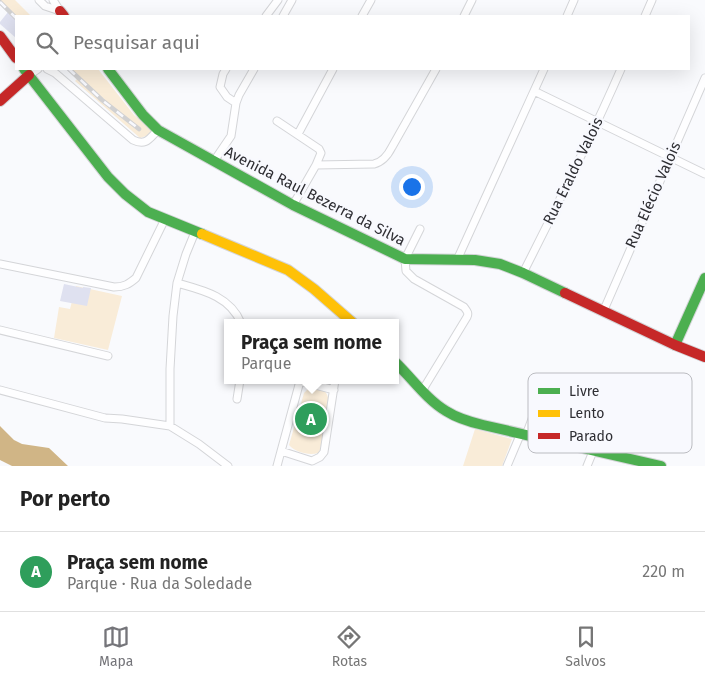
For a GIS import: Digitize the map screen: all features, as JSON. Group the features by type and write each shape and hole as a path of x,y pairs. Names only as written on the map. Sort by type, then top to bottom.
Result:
{"street":[{"path":"39,0 62,14"},
{"path":"53,0 62,14"},
{"path":"267,15 278,0"},
{"path":"284,15 292,0"},
{"path":"363,15 371,0"},
{"path":"464,15 472,0"},
{"path":"567,15 574,0"},
{"path":"645,15 652,0"},
{"path":"0,36 4,48 15,57"},
{"path":"50,70 56,73 133,140 140,143 145,142 158,130"},
{"name":"Avenida Raul Bezerra da Silva","path":"109,70 135,106 158,130 293,205 405,259 475,260 500,264 705,357"},
{"path":"225,70 220,87 227,98 236,103"},
{"path":"214,161 231,136 236,103 253,70"},
{"path":"298,134 332,70"},
{"path":"316,165 374,164 384,159 435,70"},
{"path":"457,260 544,70"},
{"name":"Rua Eraldo Valois","path":"523,273 564,193 622,70"},
{"path":"0,101 30,71 108,177 125,194 148,212 288,270 314,289 348,319"},
{"name":"Rua Elécio Valois","path":"603,312 705,78"},
{"path":"534,91 705,174"},
{"path":"277,121 319,149 321,153 293,205"},
{"path":"0,264 114,287 123,287 136,278 165,219"},
{"path":"420,229 405,259 406,271 409,275 464,307 467,311 467,317 422,391"},
{"path":"170,426 170,369 177,283 195,232"},
{"path":"675,345 705,278"},
{"path":"177,283 206,292 227,303 239,319"},
{"path":"0,330 108,356"},
{"path":"399,366 440,407 455,416 480,425 528,435"},
{"path":"237,399 239,384"},
{"path":"277,466 299,384"},
{"path":"311,384 334,390"},
{"path":"281,451 312,461 320,457 324,452 335,384"},
{"path":"0,390 105,418 170,426 199,444 228,466"},
{"path":"507,466 528,425"},
{"path":"587,466 592,453"},
{"path":"610,453 661,466"}],"shaded area":[{"path":"0,0 15,0 30,15 15,15 15,18 0,3"},
{"path":"69,70 99,70 134,115 152,130 149,135 140,138 75,81 78,78"},
{"path":"76,286 122,296 108,350 54,338 59,307 70,309"},
{"path":"316,388 325,391 329,400 320,450 318,453 306,454 295,450 289,445 304,393 308,389"},
{"path":"0,426 14,440 22,444 49,448 68,466 12,466 0,460"},
{"path":"475,429 512,439 502,466 463,466"}],"building":[{"path":"8,12 15,19 15,37 0,24"},
{"path":"64,284 91,288 87,306 60,301"},
{"path":"303,410 312,412 307,430 299,429"}],"railway":[{"path":"0,2 15,17"},
{"path":"70,70 102,100 139,129"}],"traffic: fast":[{"path":"25,70 108,177 125,194 148,212 202,234"},
{"path":"109,70 143,115 158,130 293,205 405,259 475,260 500,264 565,293"},
{"path":"675,345 705,278"},
{"path":"399,366 432,401 459,418 528,435"},
{"path":"605,453 661,466"}],"traffic: slow":[{"path":"202,234 288,270 314,289 348,319"}],"traffic: jam":[{"path":"60,11 63,15"},
{"path":"0,36 15,57"},
{"path":"0,101 29,75"},
{"path":"565,293 675,345 705,357"}],"place":[{"name":"Praça sem nome","path":"311,419"}]}
